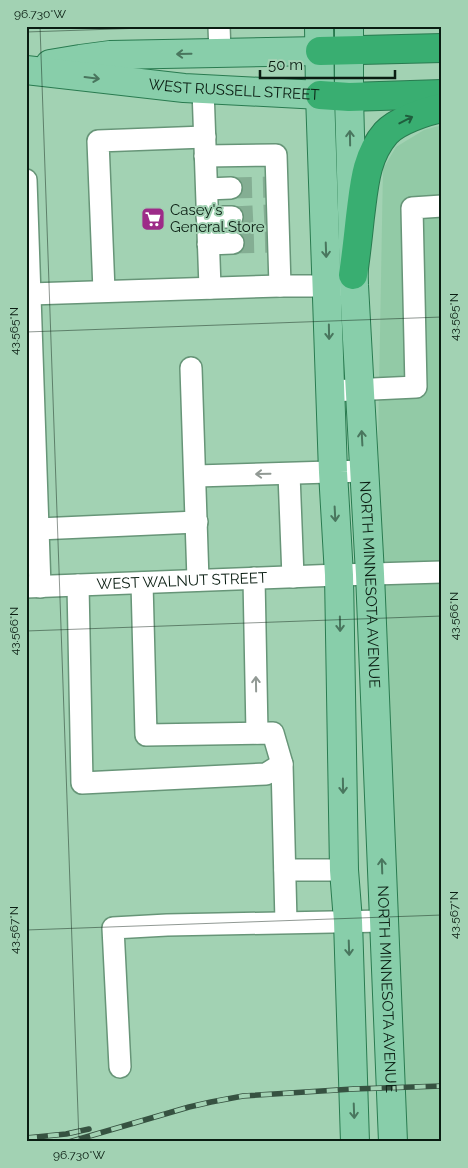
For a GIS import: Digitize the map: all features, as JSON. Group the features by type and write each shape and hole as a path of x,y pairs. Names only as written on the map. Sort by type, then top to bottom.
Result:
{"highway":[{"name":"WEST RUSSELL STREET","path":"320,39 350,38 442,48"},
{"name":"WEST RUSSELL STREET","path":"320,95 442,94"},
{"path":"345,282 366,175 373,154 387,132 397,125 414,116 442,108"}],"main road":[{"name":"NORTH MINNESOTA AVENUE","path":"350,38 345,282 330,391 339,575 344,870 348,921 355,1142"},
{"name":"WEST RUSSELL STREET","path":"26,69 110,55 220,53 320,39"},
{"name":"NORTH MINNESOTA AVENUE","path":"320,39 320,95 360,390 370,574 394,1142"},
{"name":"WEST RUSSELL STREET","path":"26,69 150,85 320,95"}],"street":[{"path":"219,26 220,53"},
{"path":"203,89 210,288"},
{"path":"104,291 98,141 205,146 276,155 273,187 275,242 280,286"},
{"path":"26,180 38,529 33,587"},
{"path":"207,189 231,188"},
{"path":"330,391 416,387 412,208 442,206"},
{"path":"207,217 232,217"},
{"path":"208,244 233,243"},
{"path":"30,294 280,286 345,282"},
{"path":"191,368 198,580"},
{"path":"196,476 364,471"},
{"path":"289,474 293,577"},
{"path":"38,529 197,522"},
{"name":"WEST WALNUT STREET","path":"33,587 442,572"},
{"path":"254,578 257,733"},
{"path":"142,583 146,735 274,733 282,764 286,922"},
{"path":"78,585 82,783 266,774 282,764"},
{"path":"285,870 344,870"},
{"path":"120,1067 113,928 384,920"}],"shaded area":[{"path":"442,125 442,1142 406,1142 378,444 383,169 396,147 424,130"}],"tunnel":[{"path":"231,188 270,187"},
{"path":"232,217 271,215"},
{"path":"233,243 272,242"}],"railway":[{"path":"69,1142 189,1107 243,1096 442,1086"},
{"path":"26,1138 66,1134 89,1129"}],"place":[{"name":"Casey's General Store","path":"153,219"}]}
